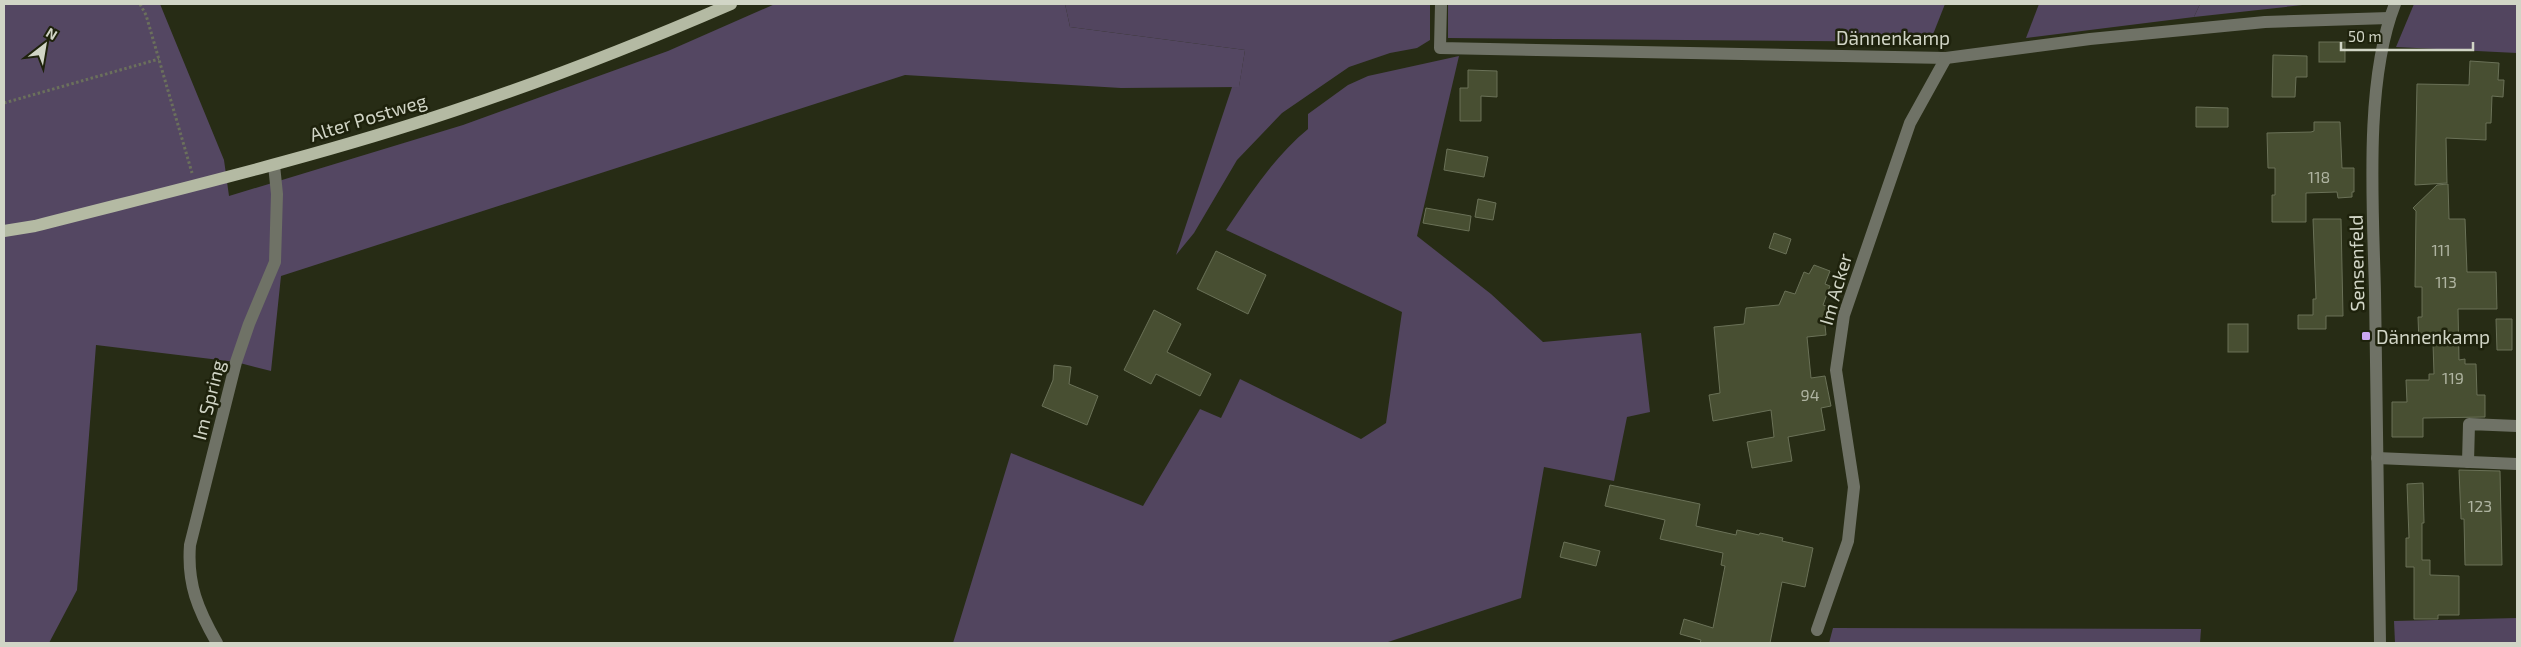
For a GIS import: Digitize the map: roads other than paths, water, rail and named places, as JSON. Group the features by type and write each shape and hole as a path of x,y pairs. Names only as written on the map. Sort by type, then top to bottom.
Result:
{"main road":[{"name":"Alter Postweg","path":"4,231 35,226 274,165 454,111 658,36 731,4"}],"street":[{"name":"Dännenkamp","path":"1441,4 1440,48 1946,58 2090,39 2265,22 2389,18"},
{"name":"Sensenfeld","path":"2380,643 2374,122 2380,58 2389,18 2395,4"},
{"name":"Im Acker","path":"1817,630 1848,541 1854,487 1836,370 1844,315 1910,123 1946,58"},
{"name":"Im Spring","path":"218,643 193,594 188,564 190,545 236,362 249,324 275,262 277,194 274,165"},
{"path":"2468,462 2469,424 2517,426"},
{"path":"2377,458 2517,464"}],"place":[{"name":"Dännenkamp","path":"2366,336"}]}
